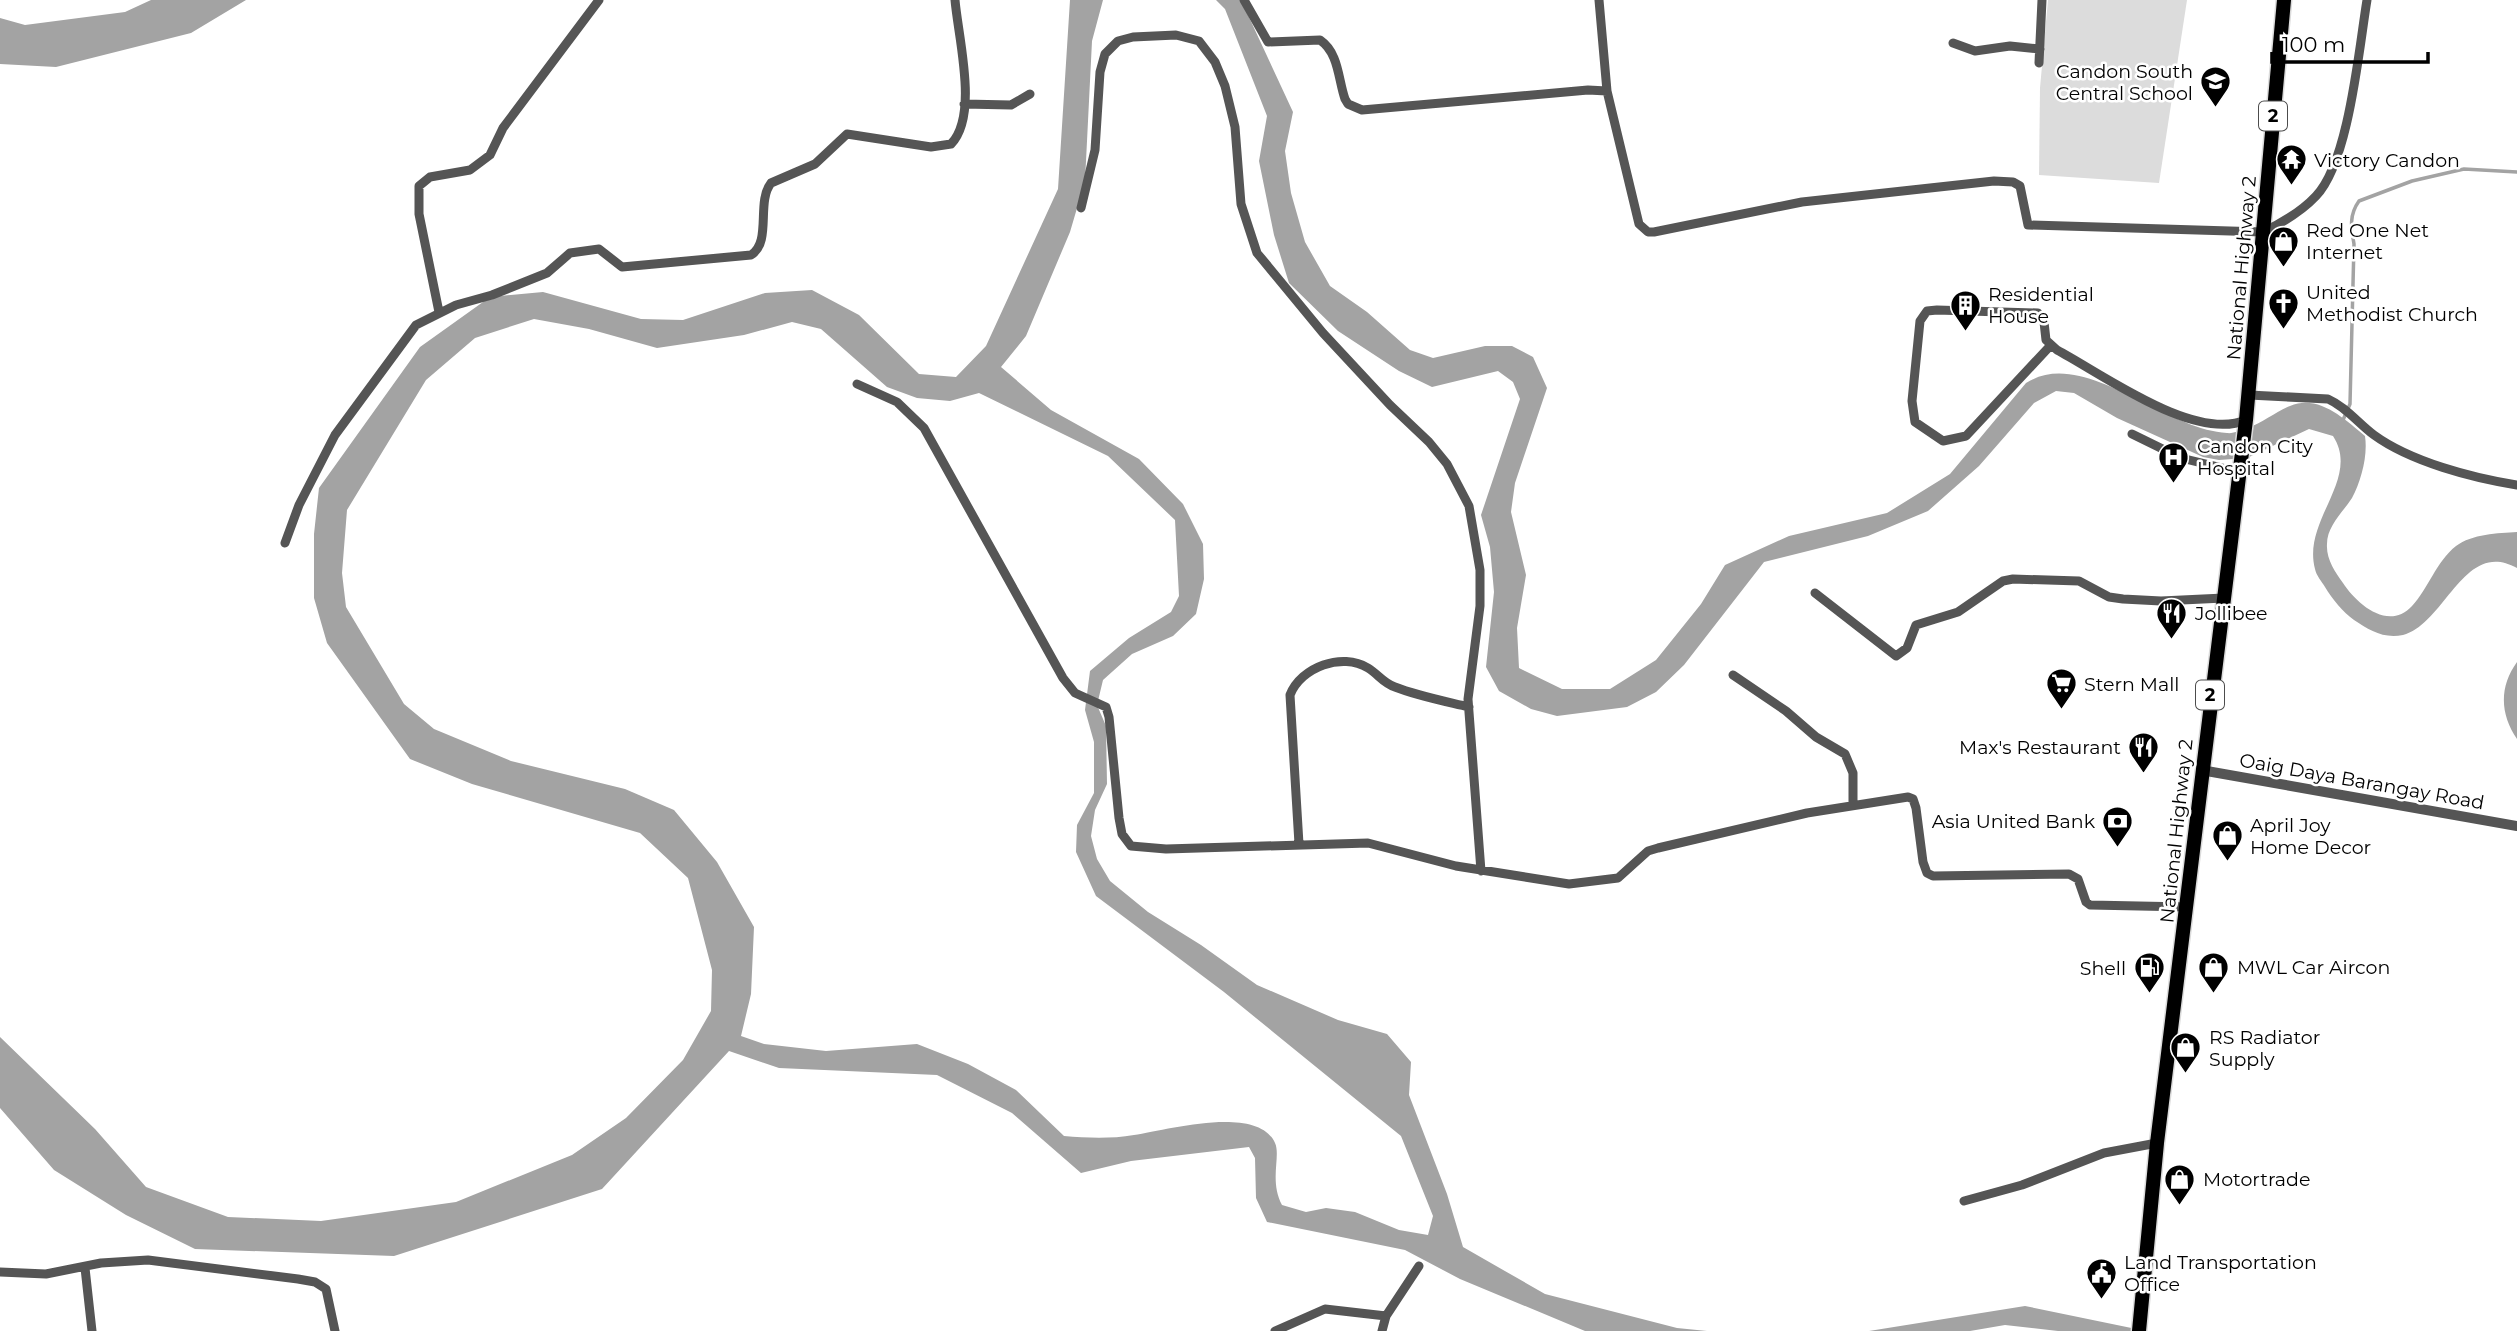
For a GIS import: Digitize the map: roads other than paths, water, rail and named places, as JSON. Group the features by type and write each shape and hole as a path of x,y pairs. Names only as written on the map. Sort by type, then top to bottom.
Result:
{"main road":[{"name":"National Highway 2","path":"2140,1328 2157,1143 2249,395 2284,0"}],"street":[{"path":"439,312 419,214 419,186 430,177 470,170 490,155 503,128 599,0"},
{"path":"285,542 299,505 335,435 416,325 439,312 547,274 565,255 576,251 599,249 622,267 751,255 760,240 765,196 771,183 815,164 847,134 944,146 956,138 964,104 963,60 955,0"},
{"path":"1244,0 1268,42 1320,40 1327,45 1332,52 1345,99 1348,104 1362,110 1588,90 1607,91"},
{"path":"1599,0 1607,91 1639,224 1648,232 1802,202 1994,181 2013,182 2020,186 2028,225 2263,232 2290,217 2316,196 2334,166 2342,140 2367,0"},
{"path":"2039,63 2042,0"},
{"path":"1081,208 1095,150 1100,72 1105,54 1118,41 1133,37 1176,35 1199,41 1215,62 1225,86 1235,127 1241,204 1256,253 1323,333 1390,405 1429,442 1447,464 1468,506 1477,546 1480,606 1471,664 1469,707 1481,871"},
{"path":"1953,43 1975,51 2010,46 2040,49"},
{"path":"964,104 1010,105 1030,94"},
{"path":"2051,345 1966,436 1943,441 1915,422 1912,401 1920,321 1927,311 2038,313 2044,322 2046,340 2051,345 2139,396 2187,419 2222,426 2246,422"},
{"path":"857,384 897,402 924,428 1069,688 1106,707 1119,818 1122,834 1131,846 1166,849 1368,842 1481,871 1569,884 1604,881 1627,873 1648,851 1658,848 1853,804 1913,799 1923,862 1927,873 1933,876 2069,874 2078,879 2086,902 2090,905 2188,907"},
{"path":"2249,395 2312,397 2339,404 2375,436 2395,447 2470,475 2517,485"},
{"path":"2132,434 2181,458 2239,468"},
{"path":"1815,593 1888,653 1896,656 1908,648 1916,625 1958,612 2003,581 2013,579 2079,581 2109,597 2123,600 2224,598"},
{"path":"1299,844 1290,695 1293,688 1307,675 1328,663 1357,664 1396,688 1469,707"},
{"path":"1733,675 1786,711 1816,737 1845,754 1853,773 1853,804"},
{"name":"Oaig Daya Barangay Road","path":"2201,770 2517,827"},
{"path":"1964,1201 2022,1185 2104,1153 2157,1143"},
{"path":"0,1272 46,1274 120,1261 148,1260 315,1282 328,1295 335,1331"},
{"path":"1382,1331 1386,1316 1419,1266"},
{"path":"85,1268 92,1331"},
{"path":"1275,1331 1325,1309 1386,1316"}],"waterway":[{"path":"2343,420 2350,404 2354,244 2352,221 2359,201 2412,181 2464,169 2517,172"}],"place":[{"name":"Candon South Central School","path":"2216,109"},
{"name":"Victory Candon","path":"2291,187"},
{"name":"Red One Net Internet","path":"2283,268"},
{"name":"United Methodist Church","path":"2283,330"},
{"name":"Residential House","path":"1965,332"},
{"name":"Candon City Hospital","path":"2174,484"},
{"name":"Jollibee","path":"2172,640"},
{"name":"Stern Mall","path":"2061,711"},
{"name":"Max's Restaurant","path":"2144,774"},
{"name":"Asia United Bank","path":"2118,848"},
{"name":"April Joy Home Decor","path":"2227,863"},
{"name":"MWL Car Aircon","path":"2214,994"},
{"name":"Shell","path":"2149,995"},
{"name":"RS Radiator Supply","path":"2186,1075"},
{"name":"Motortrade","path":"2180,1206"},
{"name":"Land Transportation Office","path":"2101,1300"}]}
